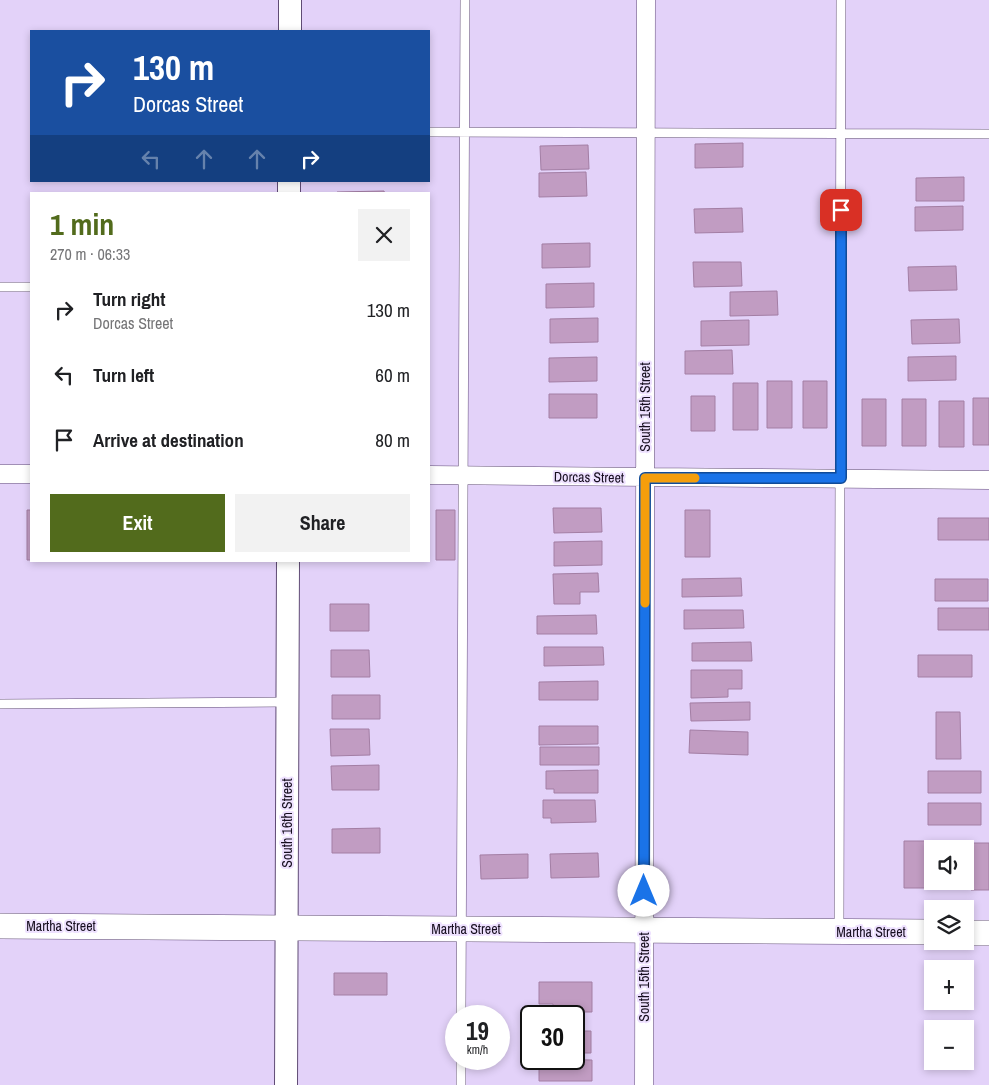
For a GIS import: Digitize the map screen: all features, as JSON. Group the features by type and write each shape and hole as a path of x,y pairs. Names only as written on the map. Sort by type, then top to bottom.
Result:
{"main road":[{"name":"Martha Street","path":"0,926 924,932"},
{"path":"974,932 989,933"}],"street":[{"path":"290,0 290,30"},
{"name":"South 15th Street","path":"644,1085 646,0"},
{"path":"0,474 30,474"},
{"name":"Dorcas Street","path":"430,475 989,480"},
{"name":"South 16th Street","path":"286,1085 288,562"}],"lane":[{"path":"462,1005 465,0"},
{"path":"838,932 841,478 841,0"},
{"path":"430,132 989,134"},
{"path":"0,287 30,287"},
{"path":"0,704 288,702"},
{"path":"461,1070 461,1085"}],"building":[{"path":"743,143 743,167 695,168 695,144"},
{"path":"588,145 589,169 541,170 540,146"},
{"path":"586,172 587,196 539,197 539,173"},
{"path":"964,177 964,201 916,201 916,178"},
{"path":"384,191 384,192 337,192"},
{"path":"963,206 963,230 915,231 915,207"},
{"path":"742,208 743,232 695,233 694,209"},
{"path":"590,243 590,267 542,268 542,244"},
{"path":"693,262 741,262 742,286 694,287"},
{"path":"956,266 957,290 909,291 908,267"},
{"path":"594,283 594,307 546,308 546,284"},
{"path":"777,291 778,315 730,316 730,292"},
{"path":"598,318 598,342 550,343 550,319"},
{"path":"959,319 960,343 912,344 911,320"},
{"path":"749,320 749,345 701,346 701,321"},
{"path":"732,350 733,374 685,374 685,351"},
{"path":"956,356 956,380 908,381 908,357"},
{"path":"597,357 597,381 549,382 549,358"},
{"path":"767,381 792,381 792,428 767,428"},
{"path":"803,381 827,381 827,428 803,428"},
{"path":"733,383 758,383 758,430 733,430"},
{"path":"549,394 597,394 597,418 549,418"},
{"path":"691,396 715,396 715,431 691,431"},
{"path":"973,398 989,398 989,445 973,445"},
{"path":"862,399 886,399 886,446 862,446"},
{"path":"902,399 926,399 926,446 902,446"},
{"path":"939,401 964,401 964,447 939,447"},
{"path":"553,508 601,508 602,532 554,533"},
{"path":"27,510 30,510 30,560 27,560"},
{"path":"436,510 455,510 455,560 436,560"},
{"path":"685,510 710,510 710,557 685,557"},
{"path":"938,518 989,518 989,540 938,540"},
{"path":"602,541 602,565 554,566 554,542"},
{"path":"598,573 599,592 580,592 580,604 554,604 553,574"},
{"path":"741,578 742,596 682,597 682,579"},
{"path":"935,579 988,579 988,601 935,601"},
{"path":"330,604 369,604 369,631 330,631"},
{"path":"938,608 989,608 989,630 938,630"},
{"path":"684,610 743,610 744,628 684,629"},
{"path":"596,615 597,634 537,634 537,616"},
{"path":"751,642 752,661 692,661 692,643"},
{"path":"544,647 603,647 604,665 544,666"},
{"path":"331,650 369,650 370,677 331,677"},
{"path":"918,655 972,655 972,677 918,677"},
{"path":"691,670 742,670 742,689 728,689 728,697 691,698"},
{"path":"598,681 598,700 539,700 539,682"},
{"path":"332,695 380,695 380,719 332,719"},
{"path":"750,702 750,720 691,721 690,703"},
{"path":"936,712 960,712 961,759 936,759"},
{"path":"539,726 598,726 598,744 539,745"},
{"path":"330,729 369,729 370,755 331,756"},
{"path":"690,730 748,732 748,755 689,753"},
{"path":"540,747 599,747 599,765 540,765"},
{"path":"379,765 379,790 332,790 331,766"},
{"path":"598,770 598,793 554,793 554,789 546,789 546,771"},
{"path":"928,771 981,771 981,793 928,793"},
{"path":"543,800 595,800 596,822 551,823 551,818 543,818"},
{"path":"928,803 981,803 981,825 928,825"},
{"path":"380,828 380,853 332,853 332,829"},
{"path":"904,841 924,841 924,888 904,888"},
{"path":"974,843 989,843 989,890 974,890"},
{"path":"598,853 599,877 551,878 550,854"},
{"path":"528,854 528,878 481,879 480,855"},
{"path":"334,973 387,973 387,995 334,995"},
{"path":"539,982 592,982 592,1012 585,1012 585,1005 539,1004"},
{"path":"585,1031 591,1031 591,1053 585,1053"},
{"path":"585,1060 592,1060 592,1081 539,1081 539,1070 585,1070"}],"slow traffic":[{"path":"645,603 645,478 695,478"}],"route":[{"path":"644,891 645,478 841,478 841,210"}]}
